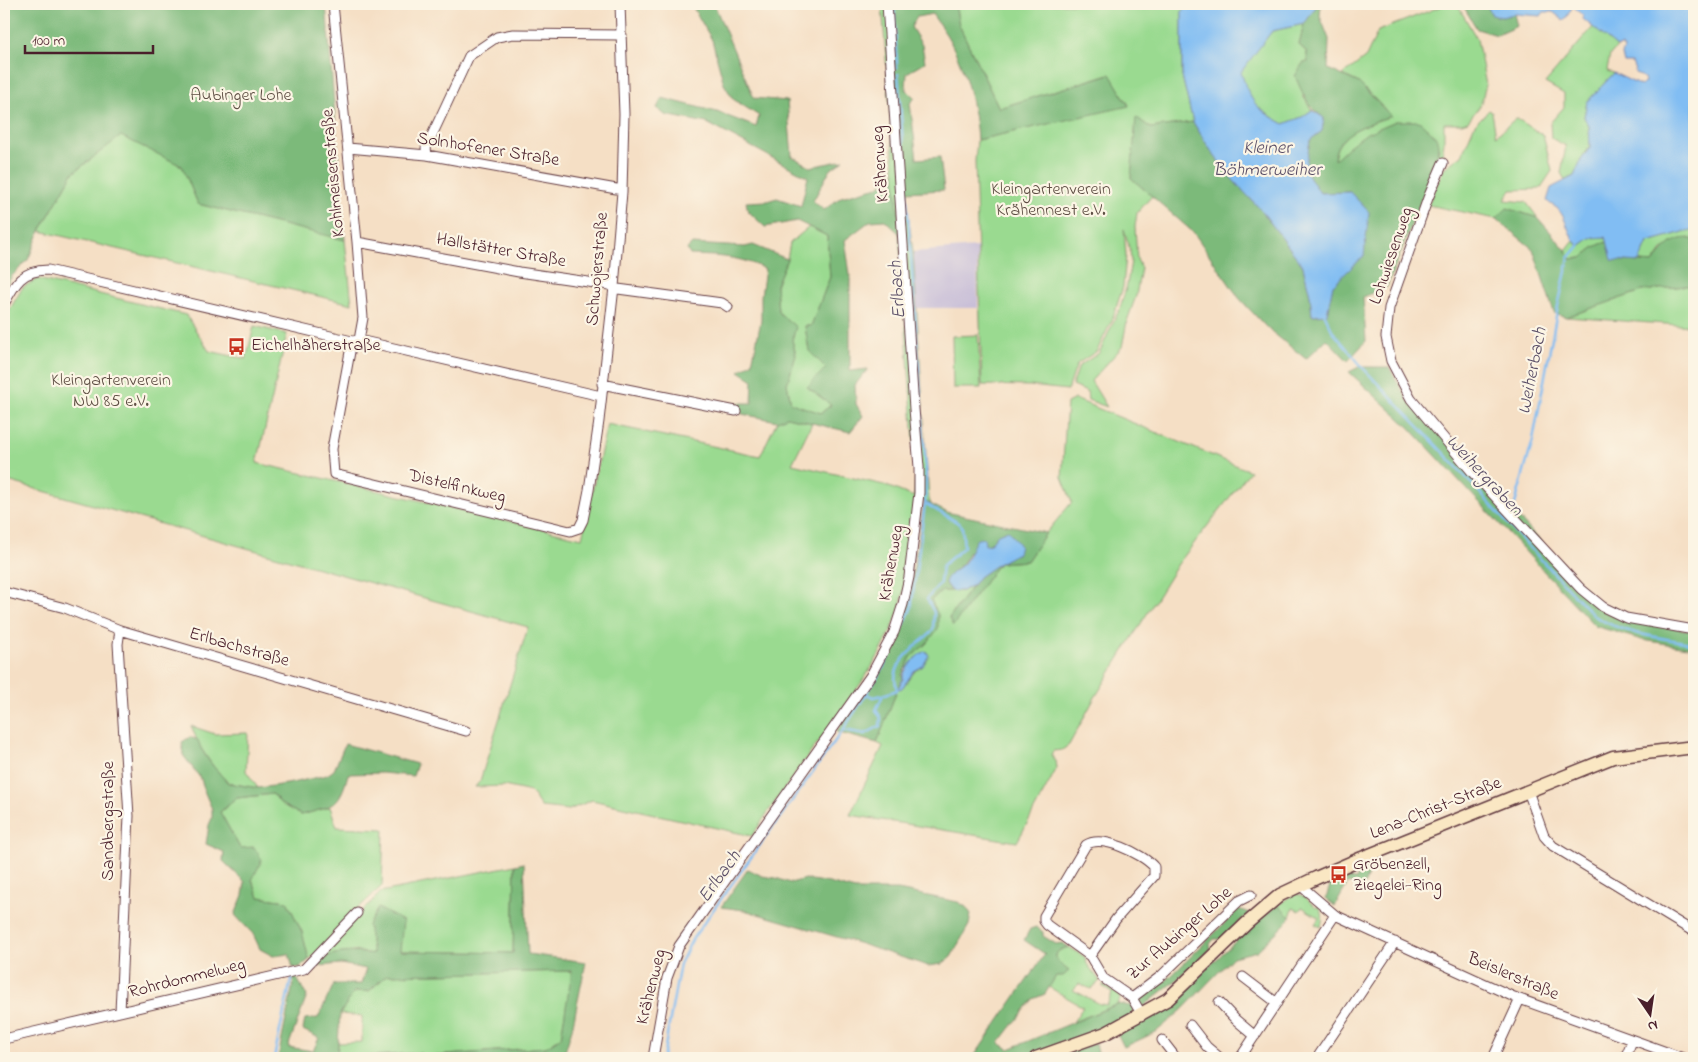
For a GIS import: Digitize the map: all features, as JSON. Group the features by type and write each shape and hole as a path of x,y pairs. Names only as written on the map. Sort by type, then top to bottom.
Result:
{"street":[{"name":"Kohlmeisenstraße","path":"333,4 363,318 355,340 332,449 334,474"},
{"name":"Schwojerstraße","path":"574,531 579,528 583,520 587,497 601,408 600,396 614,287 622,190 624,114 620,4"},
{"name":"Krähenweg","path":"653,1058 667,978 679,946 871,675 894,632 910,577 919,493 919,467 887,4"},
{"path":"427,155 426,148 469,56 483,45 497,37 513,34 622,35"},
{"name":"Solnhofener Straße","path":"348,148 427,155 622,190"},
{"name":"Lohwiesenweg","path":"1444,162 1428,198 1389,308 1386,337 1391,361 1411,400 1467,466 1581,589 1603,607 1626,618 1694,630"},
{"name":"Hallstätter Straße","path":"357,242 519,272 722,303 728,307"},
{"path":"4,304 13,287 23,276 35,270 48,270 600,396"},
{"path":"602,384 736,411"},
{"name":"Distelfinkweg","path":"334,474 574,531"},
{"name":"Erlbachstraße","path":"4,592 66,608 120,630 466,731"},
{"name":"Sandbergstraße","path":"120,630 118,644 129,816 120,1012"},
{"name":"Lena-Christ-Straße","path":"1036,1058 1106,1033 1168,1000 1247,923 1280,895 1362,858 1613,757 1694,747"},
{"path":"1528,791 1544,836 1553,846 1694,932"},
{"path":"1090,956 1116,919 1152,879 1155,872 1151,863 1133,852 1113,844 1096,841 1086,845 1044,916 1044,921 1046,926 1090,956 1102,978 1132,998 1142,1015"},
{"name":"Beislerstraße","path":"1301,886 1335,915 1520,999 1682,1058"},
{"name":"Zur Aubinger Lohe","path":"1132,998 1161,976 1239,901 1251,895"},
{"name":"Rohrdommelweg","path":"4,1039 304,969 357,913"},
{"path":"1240,1058 1335,915"},
{"path":"1317,1058 1395,942"},
{"path":"1243,977 1277,1003"},
{"path":"1493,1058 1520,999"},
{"path":"1219,1002 1255,1036"},
{"path":"1190,1025 1207,1047 1220,1058"},
{"path":"1162,1040 1176,1058"},
{"path":"1625,1058 1632,1041"}],"shaded area":[{"path":"977,247 978,308 917,308 913,252"}],"green space":[{"name":"Aubinger Lohe","path":"4,4 326,4 345,240 198,204 182,166 121,136 73,173 40,231 28,260 12,276 4,289"},
{"path":"691,4 714,4 754,98 787,101 792,156 810,167 844,160 830,170 813,201 824,210 841,197 878,187 895,172 900,234 885,220 870,221 845,240 850,275 850,371 868,369 855,385 856,404 863,416 850,432 787,417 777,421 742,414 735,403 752,403 753,380 739,371 752,363 761,321 761,296 765,269 737,259 690,255 687,249 692,244 745,247 753,245 787,259 776,285 778,312 796,327 792,340 796,355 787,384 791,403 821,413 831,405 807,387 826,368 809,351 805,326 811,326 830,277 827,236 797,221 765,227 748,211 746,202 767,201 777,198 801,206 808,177 707,123 665,115 657,108 662,98 717,112 756,127 759,116 733,99 724,84 712,40"},
{"name":"Kleingartenverein NW 85 e.V.","path":"882,4 890,4 900,150 913,252 929,499 931,504 915,498 908,564 901,603 895,622 878,657 752,836 592,800 569,810 541,807 531,792 504,786 475,787 480,781 528,627 4,480 4,319 23,287 38,279 186,315 209,351 246,359 254,326 287,334 257,463 582,538 607,424 760,456 777,421 787,417 812,423 792,464 884,485 914,497 916,468"},
{"path":"890,4 955,4 959,25 999,108 1110,74 1129,106 977,140 969,90 951,43 932,14 917,17 911,27 922,45 925,62 907,73 906,89 915,98 910,103 917,159 940,157 944,190 905,192 900,150"},
{"name":"Kleingartenverein Krähennest e.V.","path":"955,4 1188,4 1182,11 1182,76 1193,122 1151,128 1137,118 1131,178 1152,196 1137,213 1135,227 1137,259 1141,268 1136,296 1127,321 1122,347 1091,381 1107,407 1088,400 1087,392 1072,386 1079,366 1099,353 1120,308 1127,285 1131,261 1124,229 1126,255 1123,287 1112,320 1097,351 1077,364 1068,390 1030,386 982,385 975,161 977,140 1129,105 1109,74 999,108 959,25"},
{"path":"1318,4 1321,4 1320,16 1329,39 1328,69 1359,83 1391,116 1355,130 1347,136 1340,142 1334,160 1367,133 1396,121 1419,121 1431,131 1438,144 1435,165 1387,287 1363,297 1366,341 1348,361 1327,339 1306,359 1267,328 1239,298 1194,233 1131,178 1136,117 1151,128 1193,122 1213,154 1233,180 1261,210 1303,266 1310,295 1312,315 1327,314 1333,285 1364,255 1350,192 1320,193 1305,170 1310,140 1322,131 1324,118 1309,104 1295,76 1303,63 1308,62 1306,51 1299,45 1304,24"},
{"path":"1447,4 1457,4 1477,39 1486,85 1480,106 1468,121 1444,123 1441,161 1435,165 1439,148 1396,121 1363,138 1334,161 1336,151 1346,136 1363,126 1391,116 1359,83 1343,75 1366,57 1378,31"},
{"path":"1464,4 1486,4 1492,15 1502,17 1514,14 1517,26 1497,35 1477,29"},
{"path":"1304,24 1299,45 1306,51 1309,63 1303,96 1312,110 1302,117 1284,124 1266,113 1255,103 1247,91 1240,72 1272,31"},
{"path":"1593,27 1617,47 1610,55 1607,71 1614,73 1587,102 1584,117 1589,126 1590,146 1574,176 1565,180 1561,173 1566,146 1551,138 1550,123 1564,107 1564,94 1545,83"},
{"path":"1489,110 1492,112 1496,136 1516,118 1543,135 1552,171 1540,189 1511,190 1505,200 1526,202 1538,218 1507,208 1496,219 1428,205 1444,168 1462,155 1475,124"},
{"path":"121,135 182,166 198,204 345,240 352,304 40,231 73,173"},
{"path":"1507,208 1538,218 1566,250 1571,259 1582,258 1600,244 1608,242 1613,260 1653,263 1670,244 1687,238 1694,240 1694,285 1642,291 1566,317 1554,313 1533,249 1496,219"},
{"path":"809,227 827,236 830,277 811,326 805,326 809,351 826,368 831,405 821,413 791,404 787,384 796,355 792,340 795,327 778,312 776,285 787,259 790,243"},
{"path":"1694,229 1694,240 1688,238 1662,250 1653,263 1639,262 1648,242"},
{"path":"1606,237 1608,242 1600,244 1582,258 1571,259 1566,250 1573,241 1579,246 1590,238"},
{"path":"1694,285 1694,326 1566,317 1642,291"},
{"path":"978,335 981,388 953,388 952,336"},
{"path":"1359,367 1389,367 1407,399 1609,614 1694,632 1694,648 1642,640 1595,626 1409,427 1349,372"},
{"path":"1075,399 1250,471 1178,564 1094,699 1069,745 1062,750 1053,751 1051,755 1056,761 1057,768 1017,842 850,815 883,746 877,743 897,690 902,688 915,671 923,666 916,658 912,665 906,668 911,657 927,643 938,615 931,600 942,591 962,591 973,585 949,618 953,625 999,563 1027,561 1046,533 1072,502 1062,477 1067,403"},
{"path":"924,501 946,512 1046,533 1027,561 999,563 1018,553 998,534 990,544 968,553 963,563 947,579 945,584 951,591 942,591 931,600 938,615 938,629 927,643 911,657 902,675 903,679 877,743 836,732 882,665 907,610"},
{"path":"999,563 953,626 949,618 979,577"},
{"path":"191,726 215,734 248,733 246,771 258,788 228,783 200,747"},
{"path":"190,737 198,740 207,758 228,783 258,788 327,775 334,770 345,744 417,764 413,776 382,773 348,774 342,793 333,804 301,815 281,804 273,794 237,798 220,812 240,848 254,847 262,860 252,880 259,897 287,901 302,932 309,960 300,967 293,968 289,954 273,956 260,949 253,934 235,915 243,895 245,882 223,861 224,852 206,844 212,818 212,809 201,779 183,755 182,742"},
{"path":"273,794 281,804 301,815 330,807 337,827 384,829 382,886 352,914 309,960 302,932 287,901 259,897 240,848 220,812 237,798"},
{"path":"1373,861 1364,886 1348,883 1335,906 1326,899 1335,878 1343,873 1350,879 1356,879 1364,865"},
{"path":"524,863 528,954 586,962 572,1029 563,1058 350,1058 420,1053 423,1057 546,1047 561,1037 572,971 387,975 369,991 354,992 340,1014 337,1058 278,1058 295,975 307,996 288,1047 313,1051 319,1038 303,1030 305,1019 318,1018 334,984 361,984 366,969 341,964 309,967 322,958 339,953 373,954 368,925 378,908 403,921 400,951 513,953 515,865"},
{"path":"515,865 513,953 400,951 369,925 373,954 354,951 316,959 381,892"},
{"path":"748,869 762,876 790,883 806,879 855,890 898,890 958,902 966,907 971,914 969,925 951,957 942,964 928,966 861,944 744,910 721,907"},
{"path":"1295,893 1305,897 1316,908 1318,906 1320,908 1322,916 1321,927 1315,924 1319,918 1302,907 1299,911 1293,908 1290,917 1278,905"},
{"path":"1278,905 1290,917 1257,951 1233,957 1182,1010 1156,1032 1124,1047 1118,1035 1170,1003 1258,920"},
{"path":"1239,909 1249,913 1222,939 1214,939 1210,944 1211,949 1188,971 1143,1007 1138,1001 1169,978"},
{"path":"1036,927 1043,932 1043,936 1056,944 1062,943 1069,947 1058,952 1056,958 1069,971 1063,976 1056,976 1045,994 1033,999 999,1043 1009,1049 1118,1004 1132,1006 1134,1010 1133,1015 1110,1026 1026,1058 973,1058 1045,954 1024,940 1030,929"},
{"path":"1069,947 1085,957 1087,964 1100,981 1091,989 1079,984 1073,990 1100,1004 1107,1005 1112,993 1103,987 1103,984 1119,995 1118,1004 1073,1022 1083,1007 1049,987 1056,975 1069,971 1058,961 1056,954 1062,949"},
{"path":"573,971 561,1037 546,1047 423,1057 420,1053 337,1058 338,1043 362,1042 362,1016 340,1014 354,992 369,991 387,975"},
{"path":"1095,1043 1100,1057 1055,1058"}],"water":[{"name":"Kleiner Böhmerweiher","path":"1188,4 1318,4 1304,24 1272,31 1241,72 1255,104 1284,124 1302,117 1312,110 1324,118 1322,131 1310,140 1305,170 1320,193 1350,192 1369,212 1364,256 1333,285 1327,314 1312,315 1310,295 1303,266 1261,210 1233,180 1213,154 1193,122 1182,76 1182,11"},
{"path":"1486,4 1694,4 1694,229 1648,242 1639,262 1612,260 1606,237 1590,238 1579,246 1575,242 1561,212 1547,201 1551,188 1574,176 1581,160 1590,147 1589,126 1584,117 1587,102 1614,73 1641,86 1645,82 1644,78 1636,73 1632,63 1624,63 1622,55 1624,49 1622,46 1617,47 1583,19 1583,16 1573,6 1563,20 1553,12 1544,12 1541,16 1514,14 1502,17 1492,15"},
{"path":"1008,530 1020,546 1018,553 979,577 973,585 962,591 951,591 945,583 946,580 965,562 977,539 984,538 985,545 990,544 998,534"},
{"path":"926,651 929,655 923,666 914,671 902,688 897,690 908,667 919,655"}],"waterway":[{"name":"Erlbach","path":"894,4 897,68"},
{"name":"Erlbach","path":"663,1058 680,964 693,938 843,730 865,734 880,726 881,718 876,710 883,695 897,690 895,677 898,667 906,655 933,630 934,612 927,599 940,583 942,566 964,547 962,526 925,503 926,470 898,74"},
{"name":"Weiherbach","path":"1515,504 1533,440 1569,258 1579,246"},
{"name":"Weihergraben","path":"1323,311 1333,332 1364,369 1593,615 1605,622 1629,631 1694,644"},
{"name":"Erlbach","path":"843,730 883,668 911,609 925,503"},
{"name":"Erlbach","path":"866,694 873,697 883,695"},
{"path":"274,1058 292,975"}],"place":[{"name":"Eichelhäherstraße","path":"237,346"},
{"name":"Gröbenzell, Ziegelei-Ring","path":"1339,875"}]}
